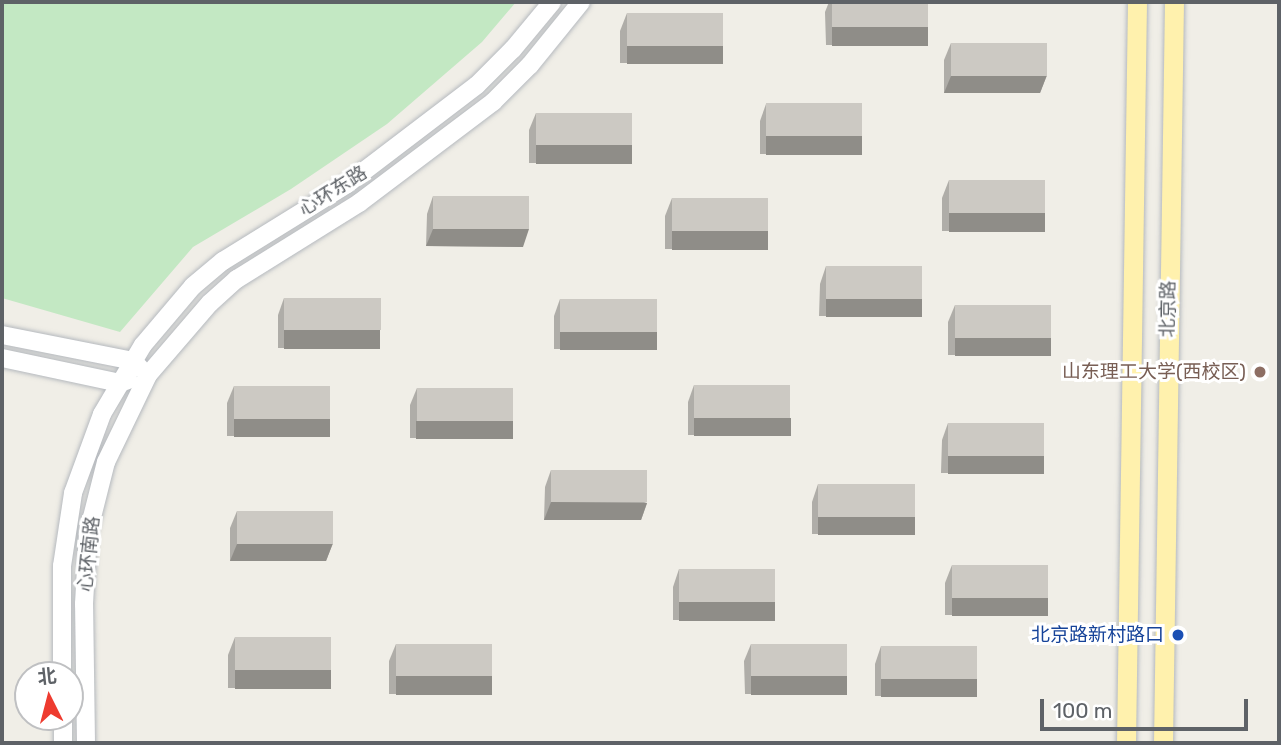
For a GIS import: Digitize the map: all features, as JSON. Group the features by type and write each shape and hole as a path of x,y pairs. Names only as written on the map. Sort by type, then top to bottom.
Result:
{"main road":[{"name":"心环东路","path":"120,383 168,314 223,261 347,184 436,119 495,67 552,2"},
{"name":"心环东路","path":"148,375 210,303 237,279 380,189 493,102 530,65 581,2"},
{"name":"北京路","path":"1126,743 1137,2"},
{"name":"北京路","path":"1163,743 1174,2"},
{"path":"2,335 133,361 148,375"},
{"path":"2,358 120,383 148,375"},
{"name":"心环南路","path":"86,743 84,604 88,533 106,462 148,375"},
{"name":"心环南路","path":"62,661 61,604 65,530 85,455 120,383"}],"green space":[{"path":"2,2 516,2 482,42 387,124 291,189 193,247 120,332 2,298"}],"building":[{"path":"832,2 928,2 928,27 832,27"},
{"path":"627,13 723,13 723,46 627,46"},
{"path":"951,43 1047,43 1047,76 951,76"},
{"path":"766,103 862,103 862,136 766,136"},
{"path":"536,113 632,113 632,145 536,145"},
{"path":"949,180 1045,180 1045,213 949,213"},
{"path":"433,196 529,196 529,229 433,229"},
{"path":"672,198 768,198 768,231 672,231"},
{"path":"826,266 922,266 922,299 826,299"},
{"path":"284,298 381,298 381,330 284,330"},
{"path":"560,299 657,299 657,332 560,332"},
{"path":"955,305 1051,305 1051,338 955,338"},
{"path":"694,385 790,385 790,418 694,418"},
{"path":"234,386 330,386 330,419 234,419"},
{"path":"417,388 513,388 513,421 417,421"},
{"path":"948,423 1044,423 1044,456 948,456"},
{"path":"551,470 647,470 647,502 551,502"},
{"path":"818,484 915,484 915,517 818,517"},
{"path":"237,511 333,511 333,544 237,544"},
{"path":"952,565 1048,565 1048,598 952,598"},
{"path":"679,569 775,569 775,602 679,602"},
{"path":"235,637 331,637 331,670 235,670"},
{"path":"396,644 492,644 492,676 396,676"},
{"path":"751,644 847,644 847,676 751,676"},
{"path":"881,646 977,646 977,679 881,679"}],"place":[{"name":"山东理工大学(西校区)","path":"1260,372"},
{"name":"北京路新村路口","path":"1178,635"}]}
